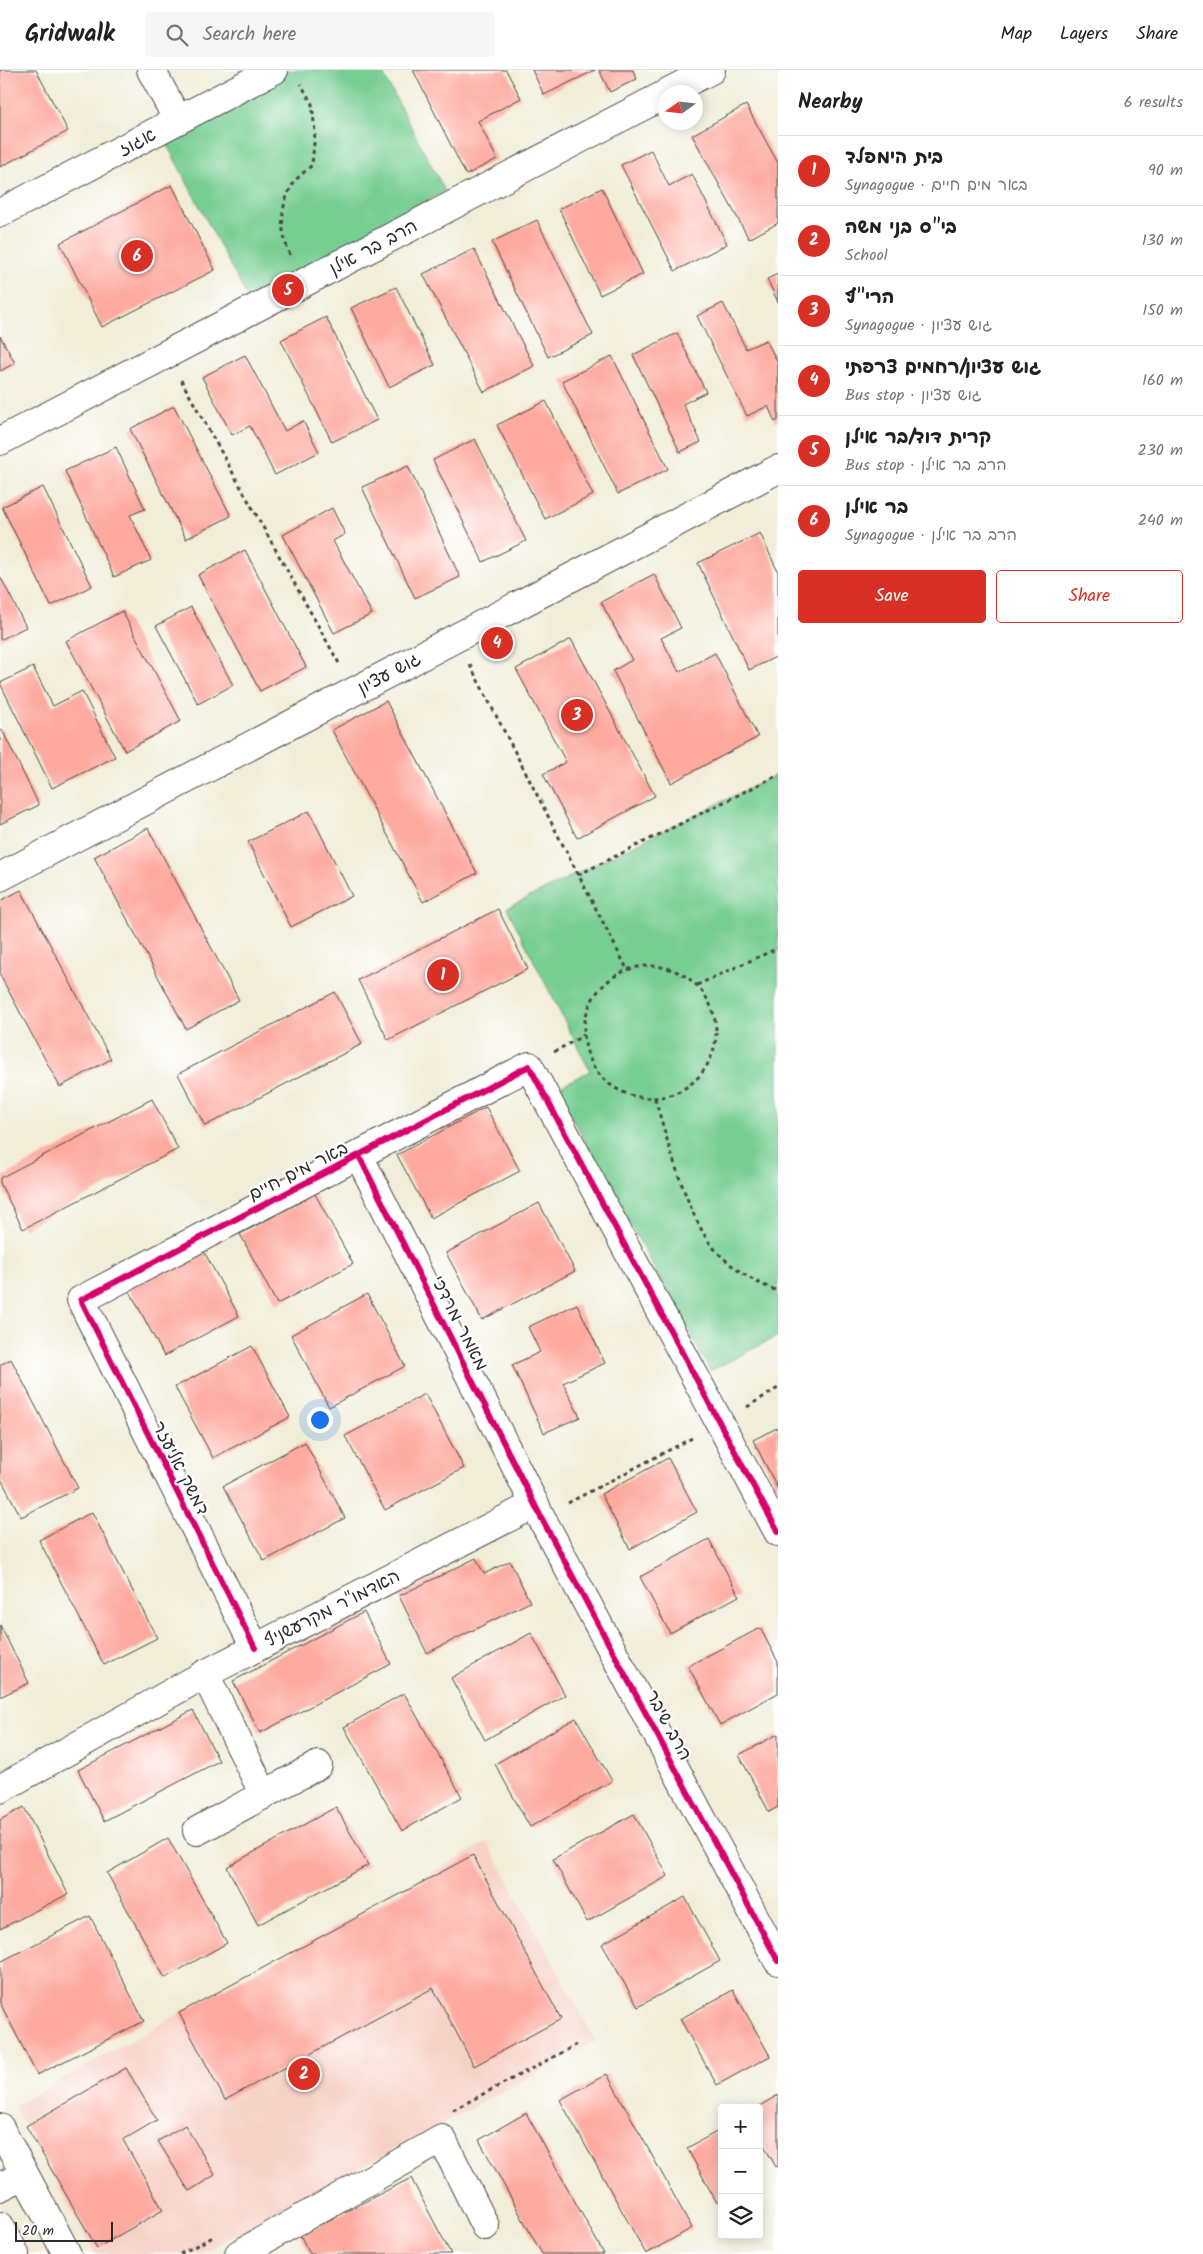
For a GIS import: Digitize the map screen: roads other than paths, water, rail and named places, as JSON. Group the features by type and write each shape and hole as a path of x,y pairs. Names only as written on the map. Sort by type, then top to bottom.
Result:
{"street":[{"path":"150,70 178,120"},
{"name":"הרב בר אילן","path":"682,85 711,70"},
{"name":"אגוז","path":"0,213 178,120 286,74"},
{"name":"הרב בר אילן","path":"0,441 658,98"},
{"name":"גוש עציון","path":"0,877 778,469"},
{"name":"באר מים חיים","path":"81,1300 528,1066 778,1532"},
{"name":"מאמר מרדכי","path":"359,1156 538,1510"},
{"name":"דמשק אליעזר","path":"81,1300 255,1648"},
{"name":"האדמו\"ר מקרעשניף","path":"0,1789 255,1648 538,1510"},
{"name":"הרב שיבר","path":"538,1510 778,1961"},
{"path":"206,1674 264,1795"},
{"path":"197,1831 318,1765"},
{"path":"0,2128 67,2254"},
{"path":"239,2254 442,2139 485,2226"},
{"path":"0,2187 24,2175"},
{"path":"0,2226 15,2254"}],"place":[{"name":"בר אילן","path":"137,256"},
{"name":"קרית דוד/בר אילן","path":"288,290"},
{"name":"גוש עציון/רחמים צרפתי","path":"497,643"},
{"name":"הרי\"ף","path":"577,715"},
{"name":"בית הימפלד","path":"443,975"},
{"name":"בי\"ס בני משה","path":"304,2074"}]}
